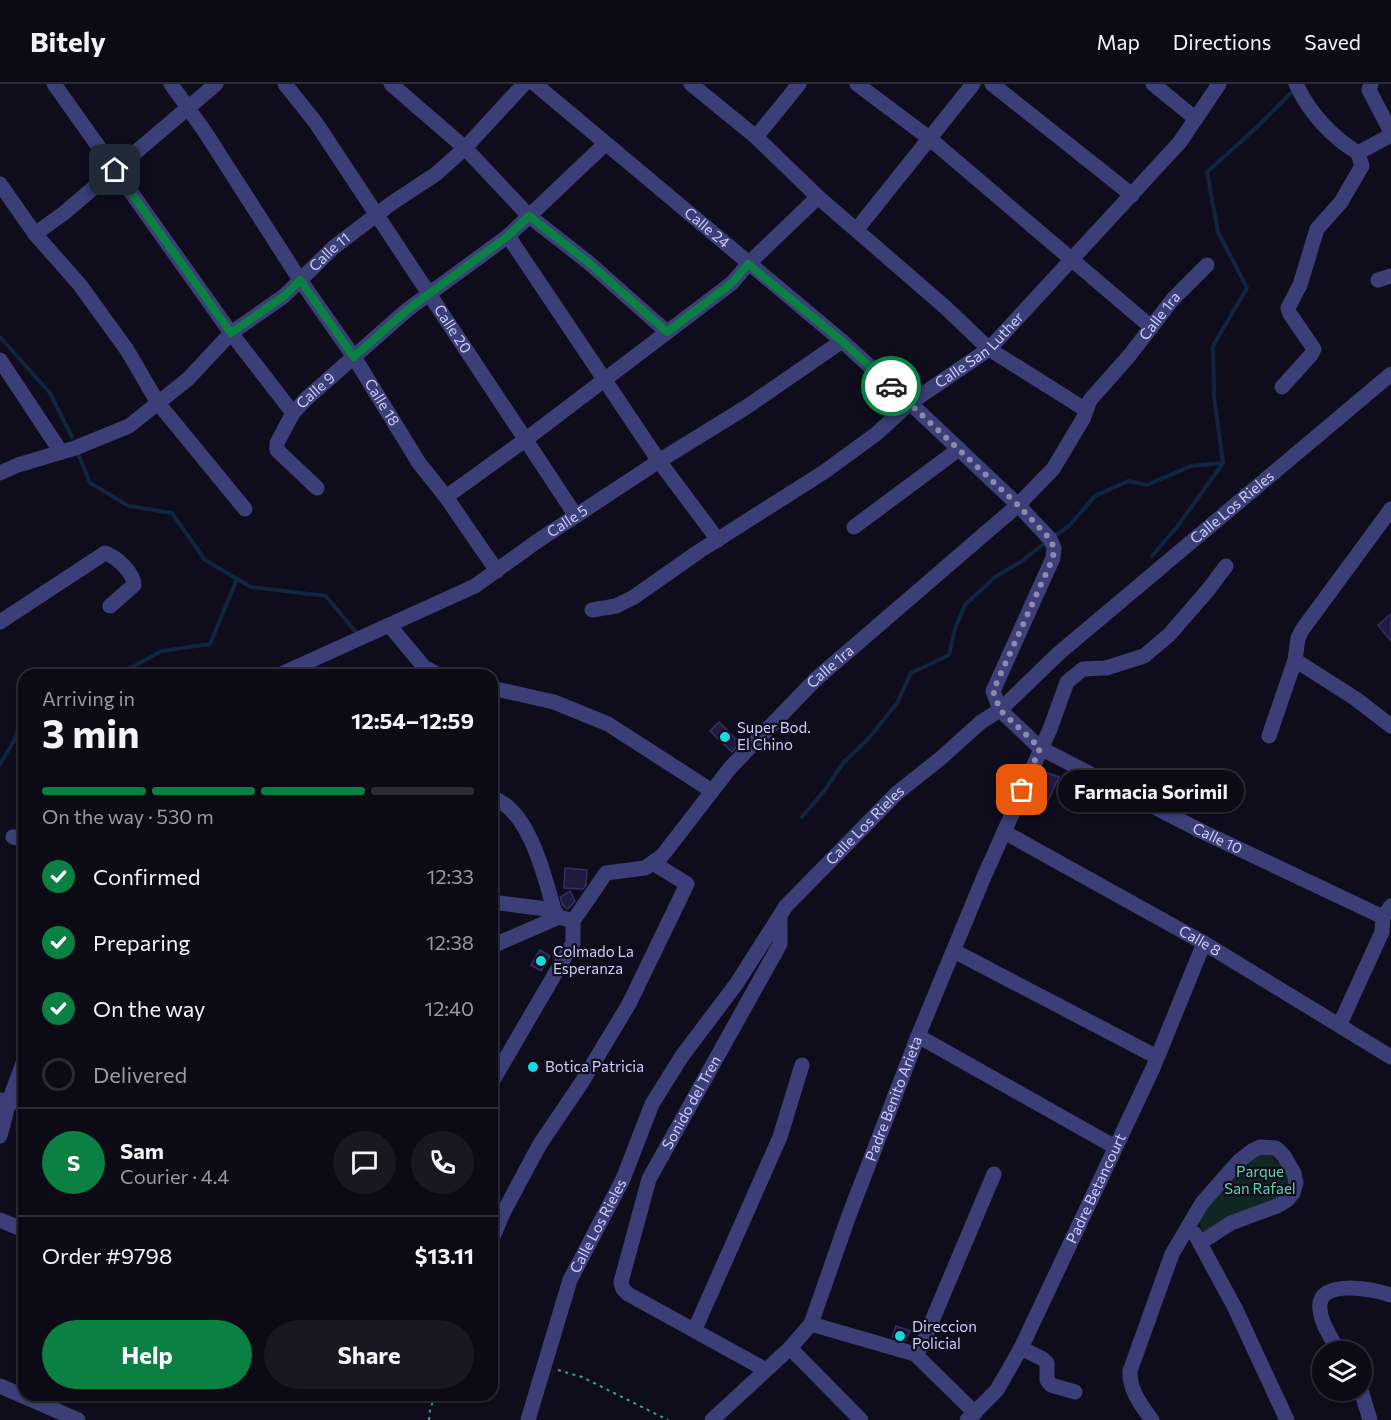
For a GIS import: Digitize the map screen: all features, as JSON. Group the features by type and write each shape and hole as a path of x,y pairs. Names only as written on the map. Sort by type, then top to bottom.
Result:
{"street":[{"path":"54,84 231,333 293,413"},
{"name":"Calle 18","path":"171,84 300,280 354,357 419,463 446,497 497,571"},
{"path":"35,234 64,213 216,84"},
{"name":"Calle 20","path":"285,84 316,123 576,516"},
{"path":"391,84 465,148 529,216 588,262 667,332"},
{"name":"Calle 11","path":"0,473 129,426 188,379 231,333 284,296 334,247 392,203 436,174 465,148 524,84"},
{"name":"Calle 24","path":"535,84 842,341 1018,505 1050,539 1054,548 1053,558 993,691 1000,710"},
{"path":"691,84 756,137 818,197 857,229 989,349 1086,410"},
{"path":"756,137 799,84"},
{"path":"857,84 929,138 1151,327"},
{"path":"857,229 973,84"},
{"path":"992,84 1132,195"},
{"path":"1153,84 1196,118"},
{"name":"Calle San Luther","path":"592,610 616,606 634,597 698,552 824,472 876,434 910,403 989,349 1180,142 1219,84"},
{"path":"1358,153 1391,134 1368,90 1370,86"},
{"path":"1282,387 1314,349 1288,308 1300,285 1317,229 1341,202 1362,166 1358,153 1339,141 1309,109 1299,90"},
{"name":"Calle 9","path":"317,488 277,450 277,443 293,413 407,310 508,236 605,144"},
{"path":"0,184 35,234 80,285 127,350 159,402 245,509"},
{"path":"446,497 732,283 748,264 818,197"},
{"path":"508,236 659,461 718,540"},
{"name":"Calle 1ra","path":"653,863 662,856 730,768 816,679 1018,505 1053,469 1090,400 1173,299 1207,265"},
{"name":"Calle 5","path":"292,669 475,586 576,516 748,406 842,341"},
{"path":"0,360 61,452"},
{"name":"Calle Los Rieles","path":"528,1420 570,1280 623,1179 652,1104 682,1056 737,983 786,906 897,793 981,722 1000,710 1059,653 1391,374"},
{"path":"854,527 959,449"},
{"path":"1269,736 1295,660 1298,638 1302,630 1391,510"},
{"path":"0,622 105,553 114,556 134,579 134,585 110,606"},
{"name":"Padre Benito Arieta","path":"711,1420 728,1415 766,1370 811,1324 848,1218 918,1036 1050,729 1067,681 1083,669 1106,668 1144,656 1169,635 1226,566"},
{"path":"389,625 428,669"},
{"path":"1295,660 1356,699 1391,726"},
{"path":"498,689 554,702 608,724 712,791"},
{"name":"Calle 10","path":"1000,710 1040,748 1201,831 1387,911"},
{"path":"498,800 517,817 538,854 573,943 498,1072"},
{"name":"Calle 8","path":"1004,832 1204,944 1340,1024 1391,1057"},
{"path":"498,943 562,916 606,873 645,868 653,863 687,884 629,1004 498,1212"},
{"path":"498,903 562,916"},
{"path":"1340,1024 1382,932 1387,911"},
{"name":"Sonido del Tren","path":"695,1329 628,1294 621,1282 649,1179 780,944 780,917"},
{"name":"Padre Betancourt","path":"971,1416 997,1390 1021,1348 1157,1057 1204,944"},
{"path":"954,951 1157,1057"},
{"path":"918,1036 1115,1147"},
{"path":"766,1370 695,1329 780,1137 802,1065"},
{"path":"0,1137 18,1079"},
{"path":"1152,1420 1129,1381 1132,1359 1168,1265 1202,1203 1239,1161 1260,1147 1276,1148 1284,1156 1294,1173 1296,1183 1293,1193 1277,1206 1231,1223 1200,1243"},
{"path":"915,1354 921,1347 994,1174"},
{"path":"0,1220 18,1228"},
{"path":"1190,1223 1235,1308 1287,1420"},
{"path":"1333,1341 1320,1310 1323,1297 1327,1293 1358,1288 1391,1295"},
{"path":"811,1324 915,1354 971,1416"},
{"path":"790,1348 861,1420"},
{"path":"1021,1348 1047,1363 1047,1380 1051,1385 1075,1392"},
{"path":"0,1386 18,1394"},
{"path":"34,1401 78,1420"},
{"path":"1364,1401 1370,1420"}],"path":[{"path":"544,1366 582,1377 668,1420"},
{"path":"429,1420 433,1401"}],"green space":[{"name":"Parque San Rafael","path":"1268,1152 1292,1180 1284,1199 1211,1232 1203,1231 1198,1220 1205,1203 1252,1155"}],"building":[{"path":"1391,614 1391,641 1378,625"},
{"name":"Super Bod. El Chino","path":"719,722 740,743 732,752 710,731"},
{"path":"1042,771 1059,777 1045,807 1029,799"},
{"path":"565,868 587,870 586,885 583,889 564,888"},
{"path":"570,891 575,901 568,909 563,906 560,897"},
{"name":"Colmado La Esperanza","path":"540,950 550,956 541,971 531,965"},
{"name":"Direccion Policial","path":"896,1326 910,1331 905,1341 892,1337"}],"waterway":[{"path":"1152,556 1177,527 1223,463 1214,396 1213,346 1247,288 1218,232 1207,172 1295,89"},
{"path":"0,337 50,393 72,437"},
{"path":"77,451 90,483 129,506 172,513 205,560 251,587 326,596 359,636"},
{"path":"1053,537 1069,526 1095,496 1128,481 1147,485 1191,466 1223,463"},
{"path":"802,817 844,762 869,738 897,703 911,673 949,655 955,629 965,605 995,577 1022,561 1047,541"},
{"path":"128,669 162,651 210,644 237,579"},
{"path":"0,764 18,730"}],"way so far":[{"path":"891,386 1018,505 1050,539 1054,548 1053,558 993,691 1000,710 1040,748 1022,790"}],"place":[{"name":"Super Bod. El Chino","path":"725,737"},
{"name":"Farmacia Sorimil","path":"1022,790"},
{"name":"Colmado La Esperanza","path":"541,961"},
{"name":"Botica Patricia","path":"533,1067"},
{"name":"Direccion Policial","path":"900,1336"}],"route":[{"path":"115,170 231,333 284,296 300,280 354,357 407,310 508,236 529,216 588,262 667,332 732,283 748,264 842,341 891,386"}]}
